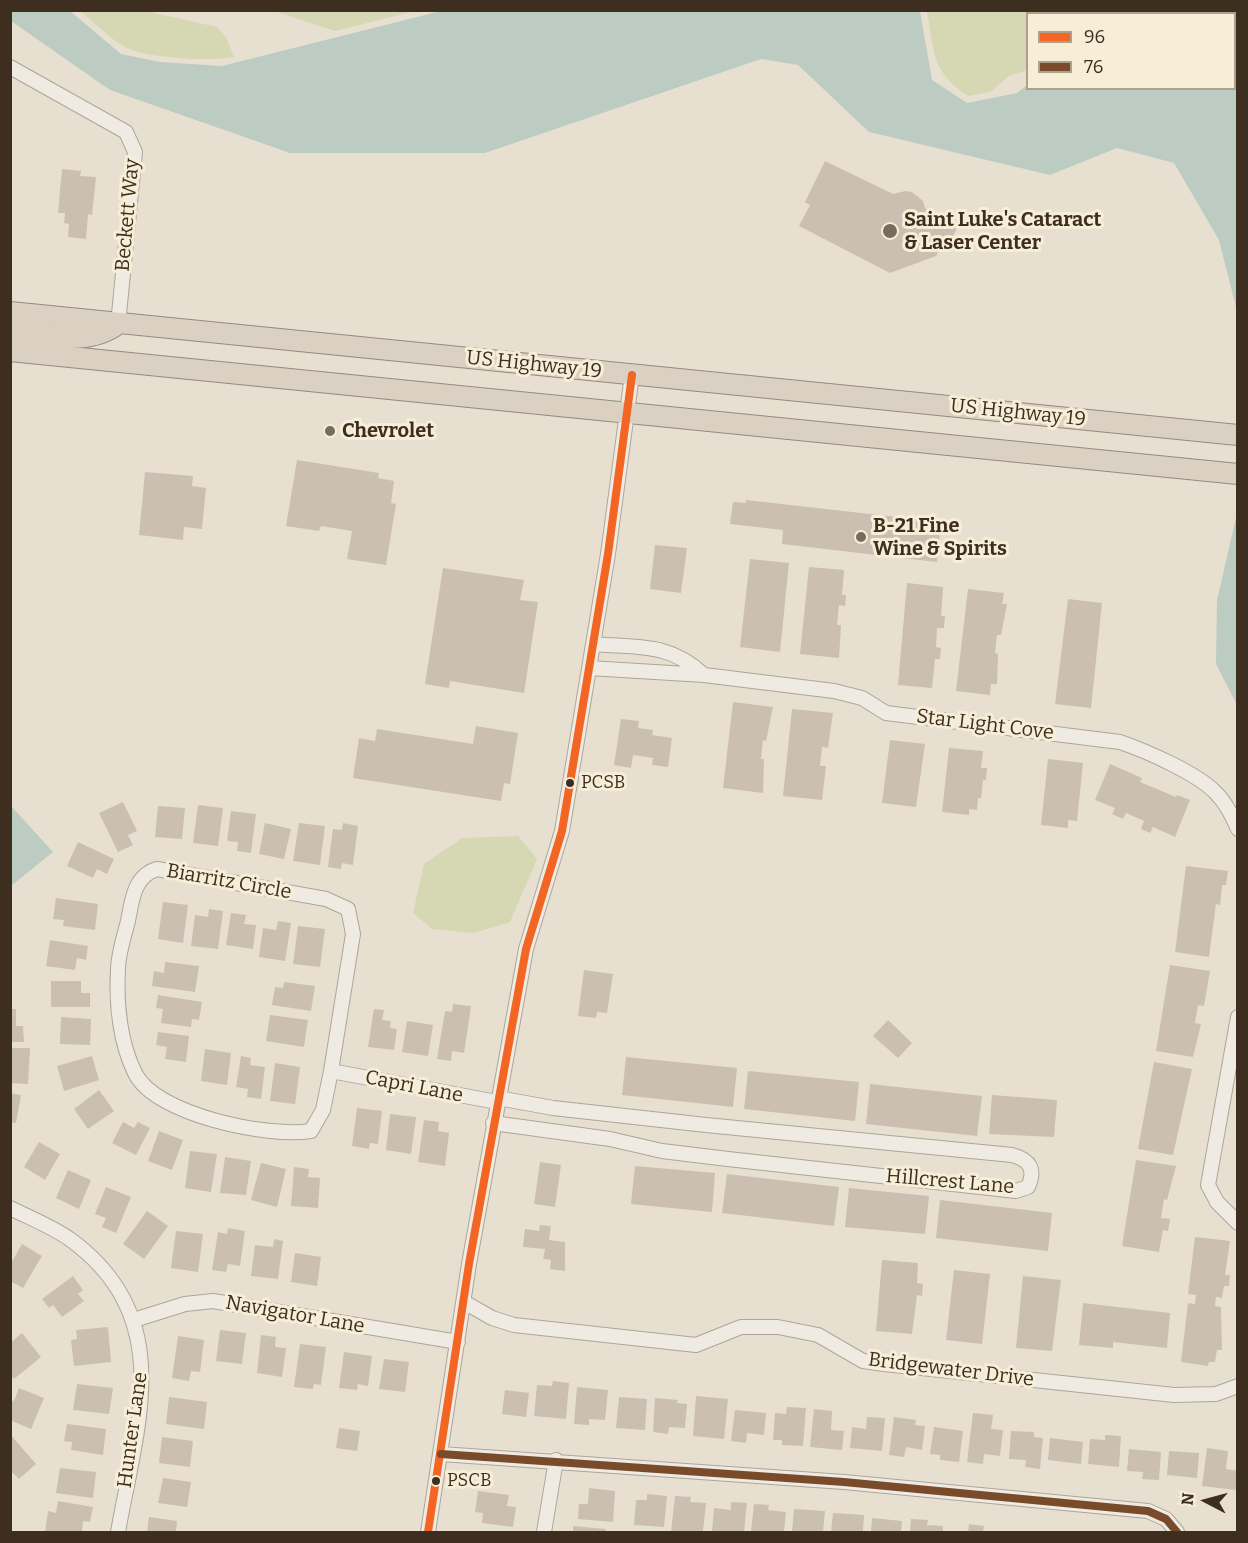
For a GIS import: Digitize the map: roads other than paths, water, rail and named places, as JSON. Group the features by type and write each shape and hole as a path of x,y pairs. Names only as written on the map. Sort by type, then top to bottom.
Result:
{"highway":[{"name":"US Highway 19","path":"10,312 1232,435"},
{"path":"10,331 90,338 105,334 118,324"},
{"name":"US Highway 19","path":"10,351 1229,473"}],"street":[{"name":"Beckett Way","path":"10,68 126,132 135,152 118,324"},
{"path":"428,1533 497,1100 526,949 562,831 593,644 632,375"},
{"path":"593,644 665,650 687,660 704,675"},
{"name":"Star Light Cove","path":"589,668 704,675 834,691 862,698 886,713 1120,742 1153,753 1215,791 1230,810 1238,829"},
{"name":"Biarritz Circle","path":"157,869 264,887 326,899 348,909 353,934 331,1071 323,1110 311,1131 292,1134 260,1131 196,1115 151,1091 136,1075 122,1037 118,969 132,899 140,878 146,872 157,869"},
{"path":"1238,1017 1208,1185 1217,1202 1238,1223"},
{"name":"Capri Lane","path":"331,1071 497,1100"},
{"name":"Hillcrest Lane","path":"493,1123 610,1139 662,1151 1016,1191 1028,1187 1032,1176 1031,1166 1024,1158 1012,1155 695,1124 497,1100"},
{"name":"Hunter Lane","path":"10,1208 70,1239 102,1268 134,1320 143,1362 141,1402 118,1533"},
{"name":"Navigator Lane","path":"134,1320 185,1304 213,1301 458,1342"},
{"name":"Bridgewater Drive","path":"464,1302 507,1324 696,1345 741,1327 778,1328 818,1335 863,1361 884,1365 1174,1395 1216,1394 1238,1386"},
{"path":"441,1454 555,1460 844,1482 1148,1511 1166,1519 1177,1533"},
{"path":"544,1533 555,1460"}],"place":[{"name":"Saint Luke's Cataract & Laser Center","path":"890,231"},
{"name":"Chevrolet","path":"330,431"},
{"name":"B-21 Fine Wine & Spirits","path":"861,537"},
{"name":"PCSB","path":"570,783"},
{"name":"PSCB","path":"436,1481"}]}
